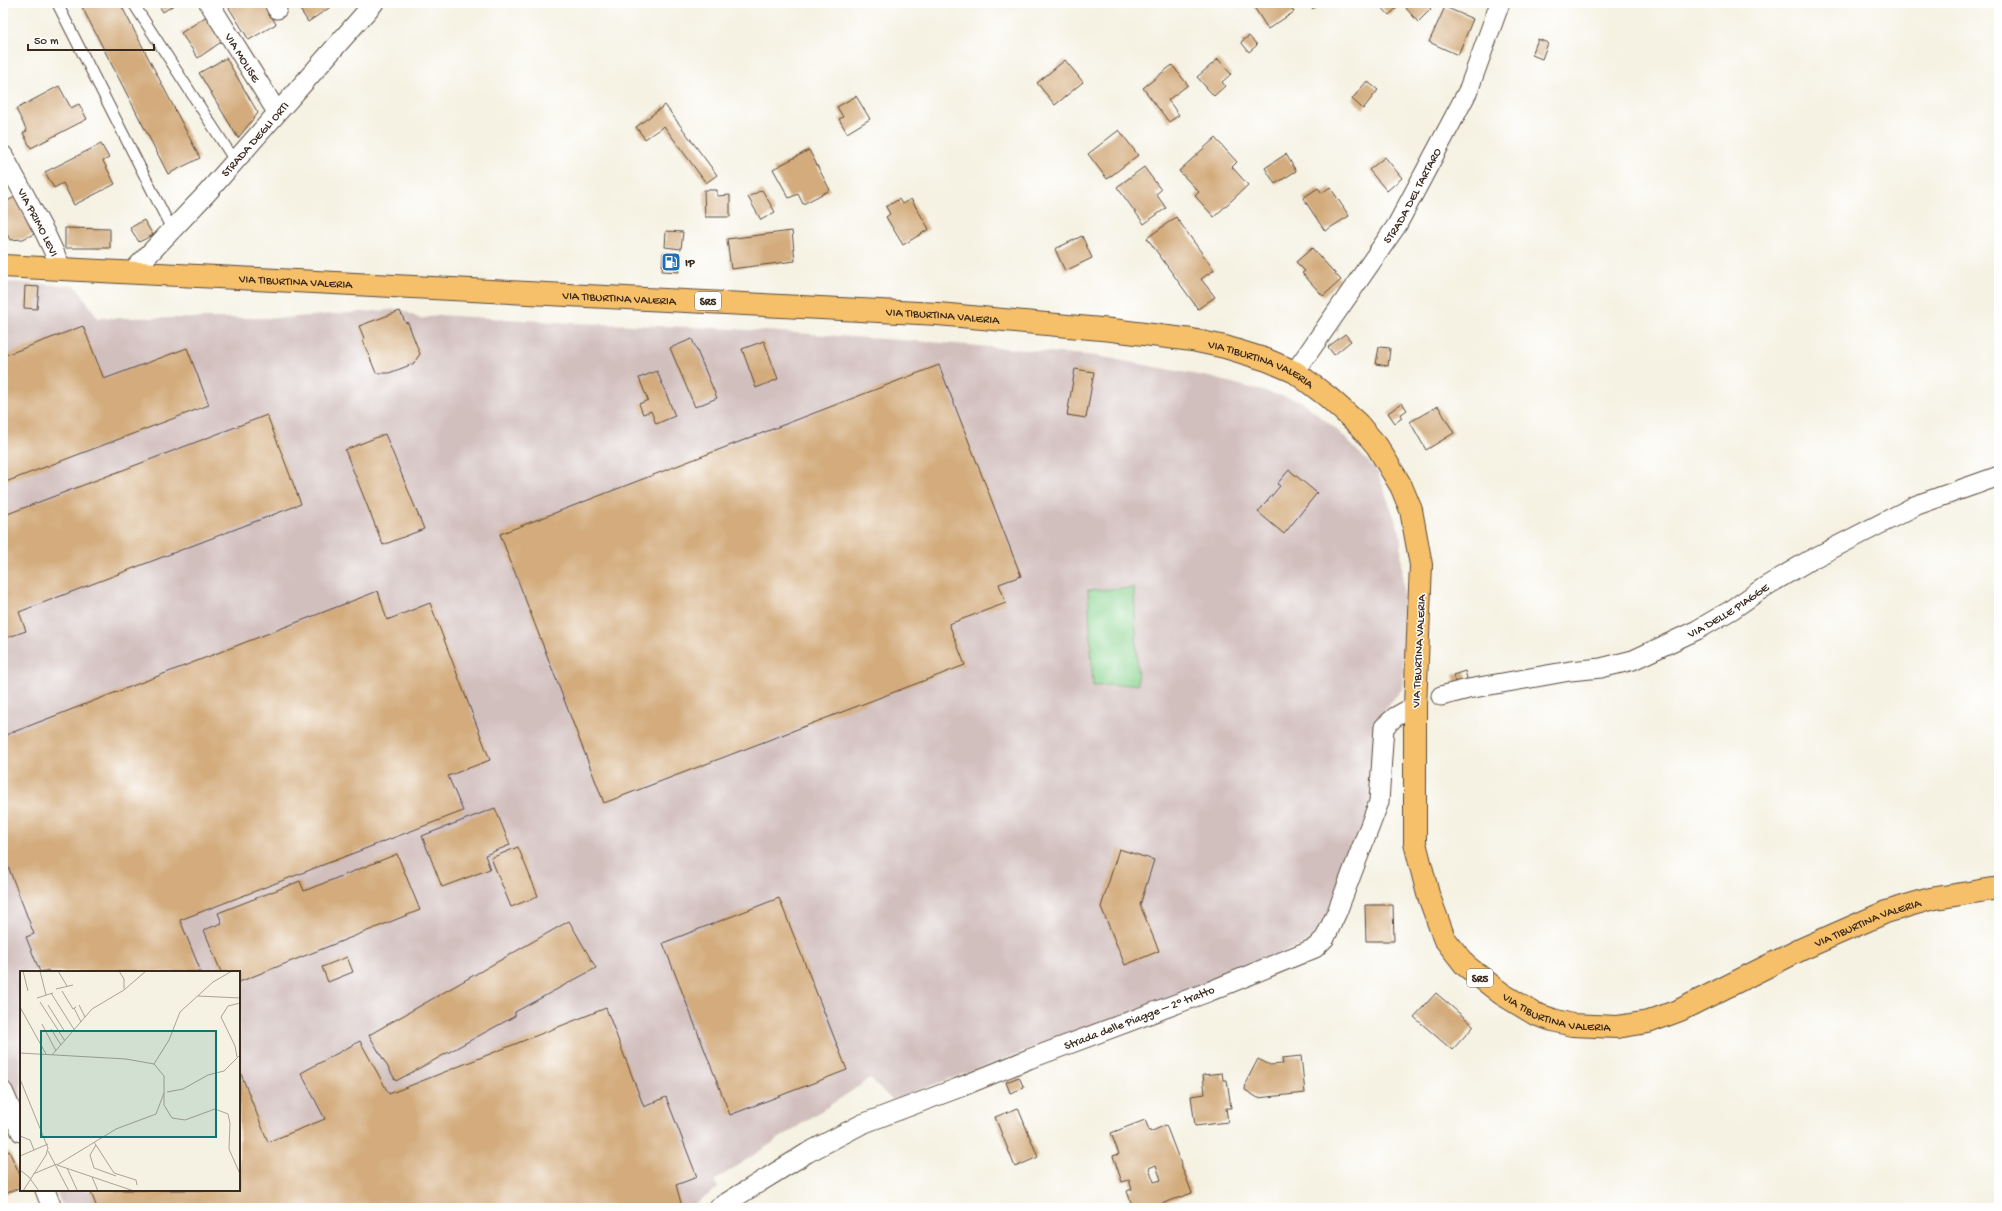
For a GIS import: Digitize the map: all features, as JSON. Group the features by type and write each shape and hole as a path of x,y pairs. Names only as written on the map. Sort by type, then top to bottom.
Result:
{"main road":[{"name":"VIA TIBURTINA VALERIA","path":"3,266 827,307 1019,321 1192,340 1225,346 1267,360 1295,372 1328,396 1370,437 1401,486 1411,510 1421,566 1415,706 1416,843 1428,894 1440,927 1457,957 1475,974 1516,1004 1553,1020 1579,1026 1602,1027 1635,1024 1654,1020 1680,1010 1808,946 1886,912 1930,899 1999,888"}],"street":[{"name":"VIA MOLISE","path":"209,3 277,112"},
{"name":"STRADA DEGLI ORTI","path":"132,272 235,161 374,3"},
{"name":"STRADA DEL TARTARO","path":"1295,372 1397,225 1468,91 1500,3"},
{"name":"VIA PRIMO LEVI","path":"3,155 45,233 62,269"},
{"name":"VIA DELLE PIAGGE","path":"1441,696 1468,689 1570,671 1601,668 1633,660 1697,630 1810,560 1902,512 1917,505 1999,476"},
{"name":"Strada delle Piagge – 2º tratto","path":"718,1208 807,1153 862,1124 958,1088 1029,1059 1208,992 1315,948 1325,938 1337,912 1379,802 1384,727 1400,714 1415,706"},
{"path":"3,1091 20,1130"},
{"path":"45,1191 52,1208"}],"lane":[{"path":"57,3 172,230"},
{"path":"133,3 235,161"}],"shaded area":[{"path":"3,282 76,286 98,318 283,318 401,309 420,319 438,315 574,323 720,328 943,343 1097,356 1209,377 1301,401 1335,428 1377,471 1400,533 1404,597 1403,688 1384,710 1379,719 1372,806 1334,903 1312,941 1157,1004 892,1100 870,1079 714,1181 718,1188 689,1208 63,1208 56,1191 240,1191 240,971 20,971 20,1109 3,1071"}],"green space":[{"path":"1134,588 1138,684 1093,686 1088,590"}],"building":[{"path":"80,3 120,3 200,158 168,174"},
{"path":"157,3 177,3 163,12"},
{"path":"226,3 263,3 276,24 249,40"},
{"path":"296,3 330,3 332,6 308,22"},
{"path":"1288,3 1294,12 1268,29 1252,4"},
{"path":"1309,3 1320,3 1313,9"},
{"path":"1378,3 1394,3 1398,7 1389,15"},
{"path":"1411,3 1425,3 1431,9 1418,22 1406,8"},
{"path":"1445,7 1473,19 1458,55 1429,42"},
{"path":"207,16 224,40 198,58 181,33"},
{"path":"1249,36 1257,45 1249,52 1241,42"},
{"path":"1538,39 1548,43 1542,59 1532,55"},
{"path":"226,58 258,113 238,138 199,73"},
{"path":"1218,59 1231,74 1222,82 1225,86 1214,96 1197,77"},
{"path":"1065,60 1083,82 1055,105 1037,83"},
{"path":"1172,65 1188,85 1168,100 1179,115 1169,122 1143,88"},
{"path":"1367,81 1378,90 1363,109 1352,99"},
{"path":"59,86 71,108 79,104 87,119 31,148 23,133 27,131 16,109"},
{"path":"856,96 870,119 847,133 839,119 843,117 837,107"},
{"path":"665,105 717,175 706,183 664,126 645,139 636,127"},
{"path":"1119,130 1138,155 1107,179 1088,154"},
{"path":"1215,138 1237,162 1232,167 1248,185 1214,217 1195,196 1199,192 1179,171"},
{"path":"101,144 109,158 103,161 115,184 74,205 63,183 54,188 45,172"},
{"path":"809,150 830,190 803,204 798,194 789,198 773,169"},
{"path":"1286,154 1296,171 1275,184 1265,168"},
{"path":"1385,157 1402,178 1387,191 1369,170"},
{"path":"1144,167 1161,190 1156,194 1166,208 1144,224 1117,187"},
{"path":"1330,187 1349,216 1325,231 1303,198 1318,188 1322,193"},
{"path":"704,190 717,190 717,196 730,195 730,217 705,217"},
{"path":"762,190 775,212 761,220 748,197"},
{"path":"15,197 34,234 23,239 10,240 3,226 3,203"},
{"path":"899,199 902,204 911,199 929,229 903,245 886,217 890,214 886,207"},
{"path":"1176,217 1214,270 1201,279 1215,297 1198,309 1147,238"},
{"path":"144,220 153,235 139,242 130,228"},
{"path":"65,228 110,229 110,248 65,248"},
{"path":"666,231 683,232 681,249 665,247"},
{"path":"792,231 795,261 731,269 727,239"},
{"path":"1082,236 1092,258 1065,271 1055,249"},
{"path":"1312,248 1341,280 1323,296 1302,273 1305,271 1296,262"},
{"name":"IP","path":"663,253 680,254 679,272 662,271"},
{"path":"25,286 39,287 37,309 24,308"},
{"path":"400,311 405,322 408,323 420,354 413,364 389,373 376,373 363,341 364,338 359,326"},
{"path":"83,326 104,379 187,348 209,405 3,483 3,356"},
{"path":"1345,334 1351,341 1334,355 1328,347"},
{"path":"692,339 717,398 695,407 670,348"},
{"path":"764,341 778,379 756,388 742,349"},
{"path":"1379,347 1390,348 1388,366 1376,364"},
{"path":"939,365 1021,576 999,584 1006,603 949,624 965,665 604,803 500,534"},
{"path":"1075,369 1094,372 1086,418 1067,415"},
{"path":"657,371 675,416 656,424 651,411 643,414 639,404 648,400 639,378"},
{"path":"1402,403 1407,410 1400,415 1402,418 1395,423 1388,413"},
{"path":"1438,406 1454,433 1426,450 1410,422"},
{"path":"267,415 301,504 19,612 26,631 3,639 3,510 5,515"},
{"path":"385,434 424,529 383,545 345,450"},
{"path":"1289,470 1317,493 1284,534 1258,512 1280,486 1277,484"},
{"path":"378,591 387,620 430,603 490,760 448,776 463,811 180,920 201,971 40,971 26,937 34,934 3,853 3,736"},
{"path":"1465,671 1468,682 1456,685 1453,675"},
{"path":"495,808 510,845 485,855 490,869 442,887 422,836"},
{"path":"518,847 538,896 511,907 491,858"},
{"path":"1119,849 1154,860 1140,905 1159,951 1125,965 1101,907"},
{"path":"397,854 420,910 240,982 240,971 221,971 204,930 222,923 218,913 300,881 304,891"},
{"path":"779,898 847,1070 730,1115 663,943"},
{"path":"1365,905 1393,905 1394,941 1366,941"},
{"path":"569,921 596,968 515,1012 515,1016 396,1081 369,1035"},
{"path":"347,957 353,972 328,982 322,967"},
{"path":"1436,993 1474,1026 1452,1050 1414,1017"},
{"path":"606,1008 644,1107 666,1097 697,1177 676,1185 681,1203 667,1208 97,1208 90,1191 240,1191 240,1072 268,1142 325,1119 301,1073 360,1041 389,1094"},
{"path":"1301,1056 1305,1093 1258,1098 1245,1090 1246,1082 1258,1059 1270,1065 1283,1064 1282,1058"},
{"path":"1222,1073 1223,1080 1227,1080 1231,1108 1226,1108 1228,1122 1195,1126 1191,1096 1205,1094 1203,1075"},
{"path":"1019,1077 1024,1088 1010,1093 1006,1082"},
{"path":"1018,1108 1038,1157 1015,1167 995,1117"},
{"path":"1145,1120 1150,1132 1166,1125 1192,1193 1150,1208 1133,1208 1127,1191 1132,1189 1129,1180 1122,1182 1113,1156 1119,1154 1111,1133","holes":["1156,1165 1161,1180 1154,1182 1149,1168"]},
{"path":"9,1151 20,1175 20,1187 3,1195 3,1153"}],"place":[{"name":"IP","path":"671,262"}]}
